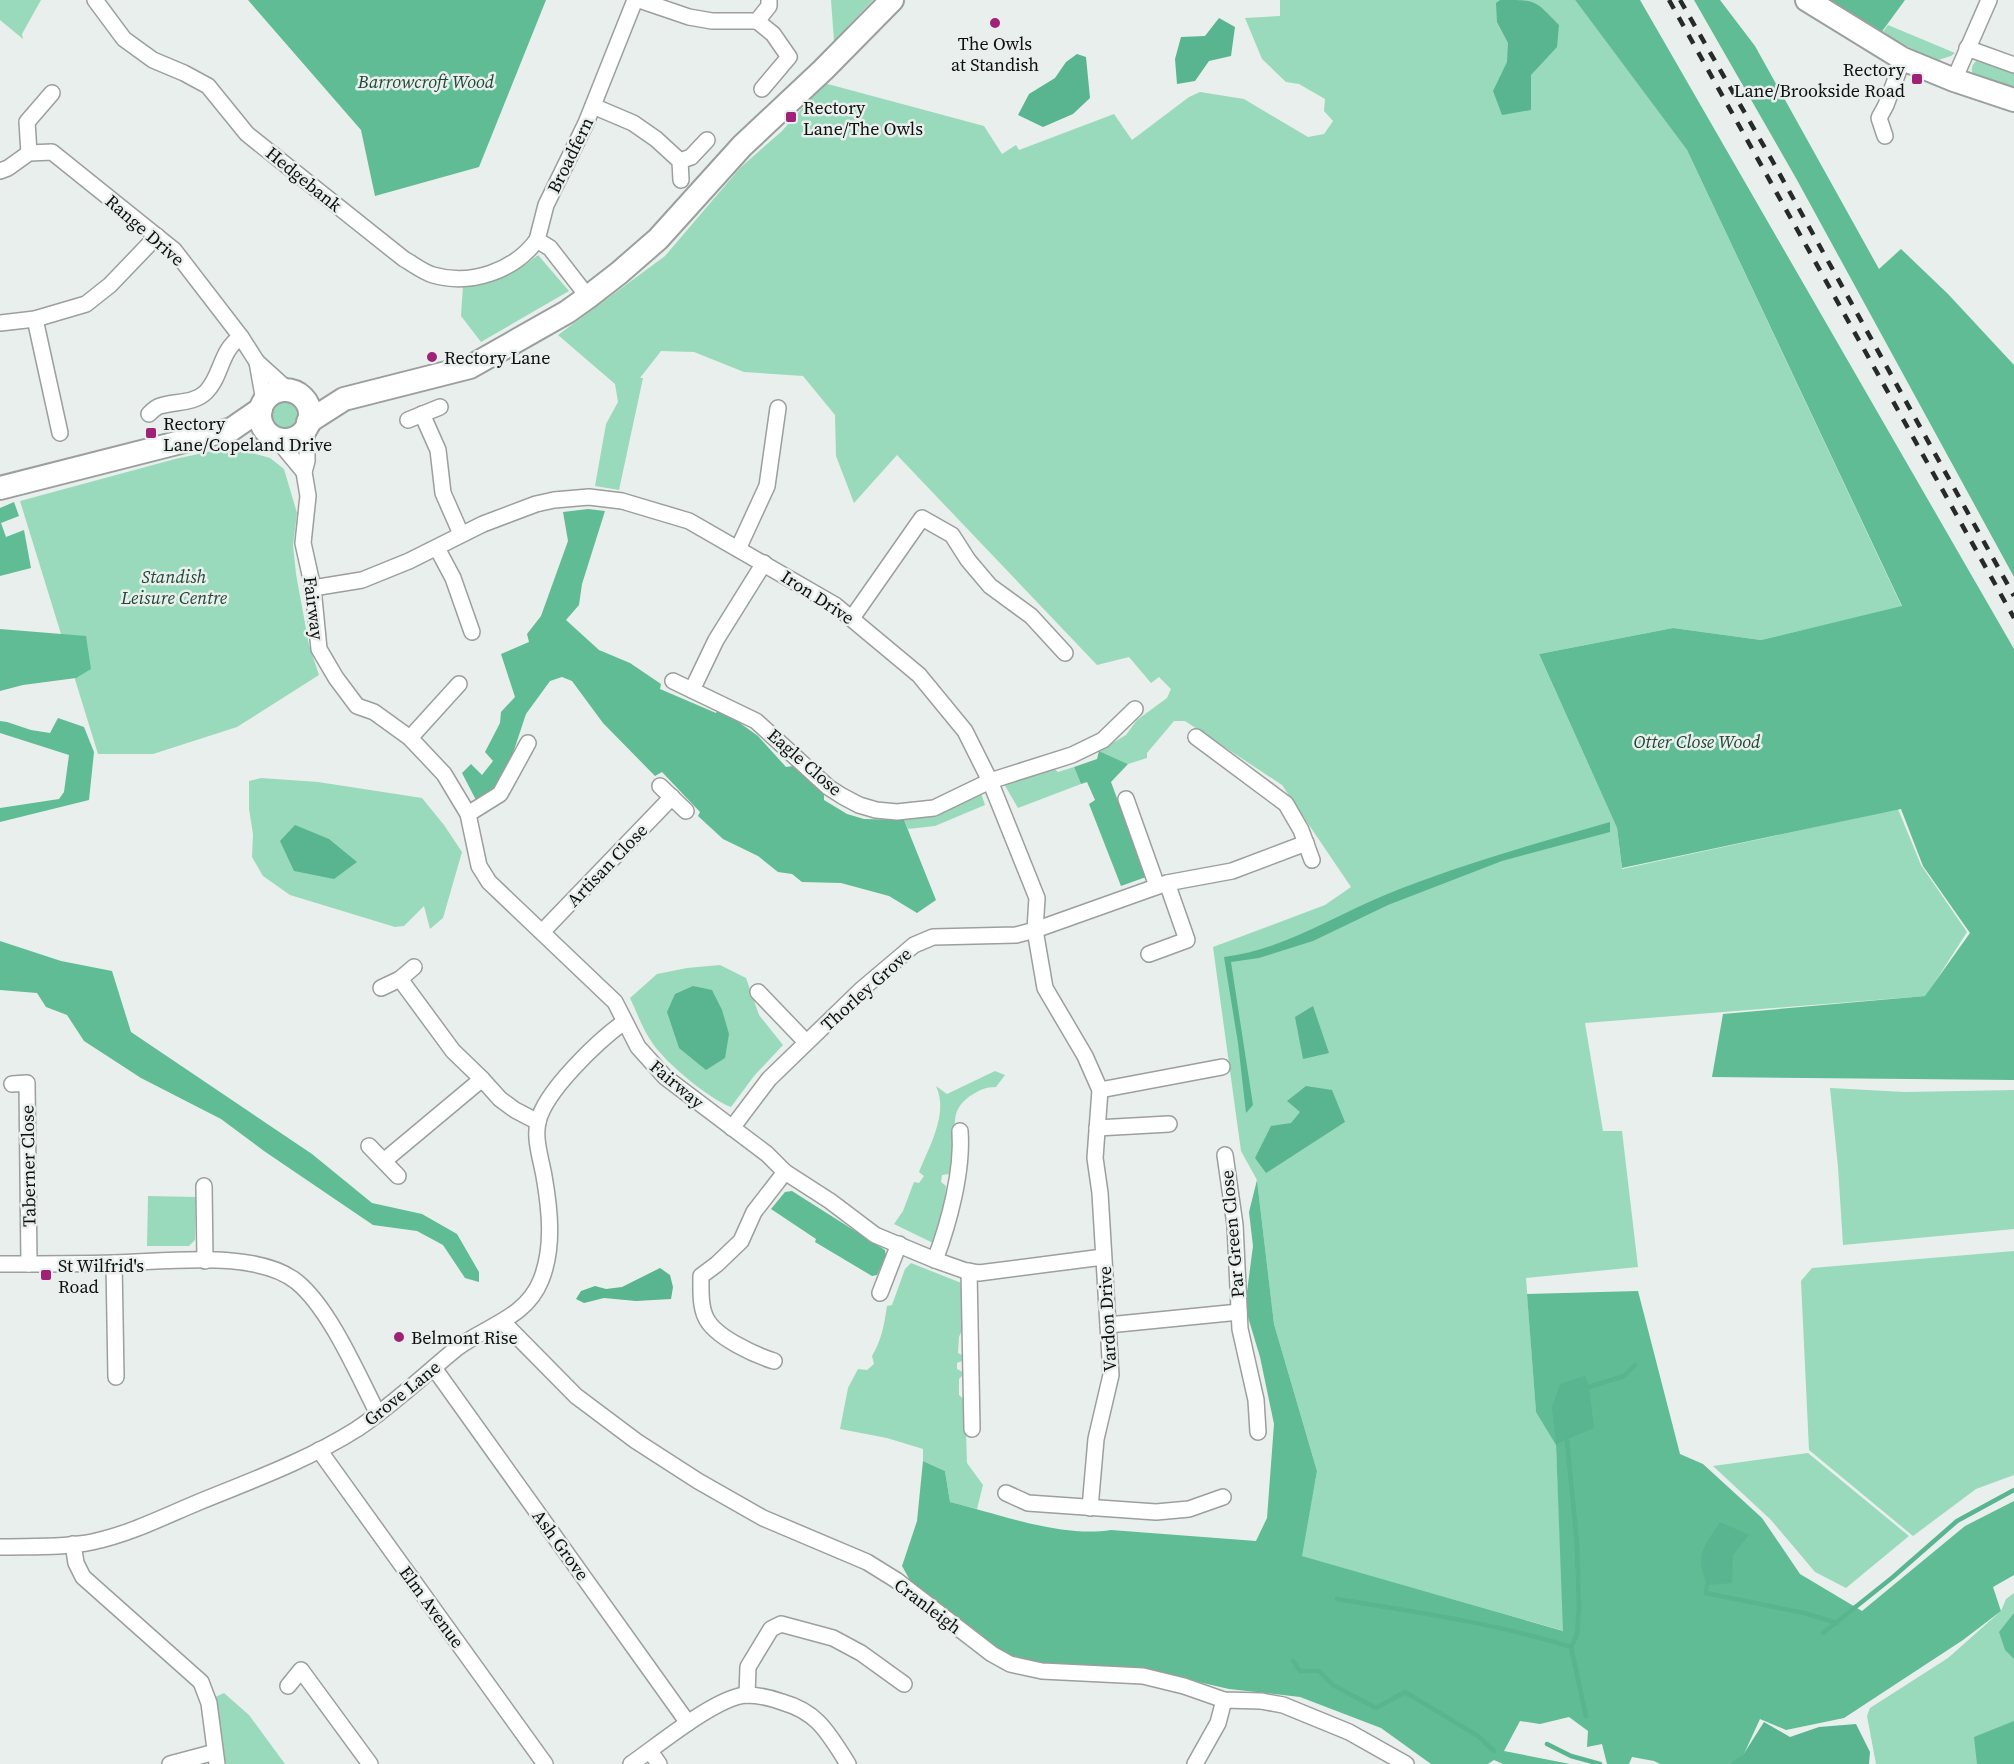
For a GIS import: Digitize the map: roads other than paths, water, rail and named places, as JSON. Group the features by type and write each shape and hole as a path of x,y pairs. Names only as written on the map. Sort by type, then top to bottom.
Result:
{"main road":[{"path":"0,488 232,429 289,439 302,432 308,424 344,399 470,367 567,312 619,273 658,239 742,146 823,70 892,0"},
{"path":"1808,0 1903,58 1954,80 2014,100"},
{"path":"292,392 302,397 309,408 308,424"},
{"path":"232,429 274,393 314,393 344,399"},
{"path":"262,405 262,424 273,436"}],"street":[{"path":"637,0 689,17 712,21 757,21 772,34 789,57 762,89"},
{"name":"Broadfern","path":"537,240 546,205 593,106 637,0"},
{"path":"757,21 769,6 769,0"},
{"path":"1954,80 1989,0"},
{"name":"Hedgebank","path":"96,1 124,39 153,60 208,86 248,134 263,147 404,259 431,274 455,279 500,272 528,253 537,240"},
{"path":"1967,48 2014,65"},
{"path":"1885,136 1872,118 1903,58"},
{"path":"0,171 29,153 27,122 52,93"},
{"path":"593,106 633,123 656,139 680,161 681,180"},
{"path":"680,161 692,157 707,140"},
{"name":"Range Drive","path":"29,153 52,152 158,236 185,264 242,338 257,362 292,392"},
{"path":"0,323 35,319 86,304 110,285 158,236"},
{"path":"537,240 550,248 588,297"},
{"path":"35,319 60,433"},
{"path":"149,414 159,406 194,400 204,395 215,382 228,349 242,338"},
{"name":"Range Drive","path":"257,362 262,405"},
{"path":"440,407 415,417 438,450 443,493 461,534"},
{"path":"738,549 767,486 778,408"},
{"name":"Fairway","path":"308,424 307,461 304,472 308,496 303,543 313,588 319,649 336,678 357,706 374,712 410,738 444,774 468,814 479,866 489,882 615,1002 638,1047 656,1069 766,1154 785,1172 830,1201 875,1235 935,1260 979,1273 1103,1257"},
{"path":"273,436 304,472"},
{"name":"Iron Drive","path":"313,588 362,580 437,548 483,524 536,504 554,500 589,497 622,501 689,521 835,605 925,683 965,731 990,782 1037,898 1035,930"},
{"path":"852,618 922,518 952,535 990,586 1031,616 1065,653"},
{"path":"437,548 453,578 472,632"},
{"path":"693,690 716,640 764,563"},
{"name":"Eagle Close","path":"673,681 756,721 828,787 860,805 876,810 897,812 934,808 990,782 1072,754 1103,740 1135,709"},
{"path":"410,738 459,684"},
{"path":"1197,737 1286,804 1312,860"},
{"path":"468,814 500,794 528,743"},
{"path":"660,786 686,811"},
{"name":"Artisan Close","path":"542,932 672,797"},
{"path":"1126,799 1187,940 1149,954"},
{"name":"Thorley Grove","path":"732,1128 769,1079 862,989 914,945 933,937 1016,935 1162,884 1232,871 1306,843"},
{"name":"Vardon Drive","path":"1035,930 1045,988 1085,1056 1100,1090 1095,1158 1100,1193 1111,1375 1096,1439 1090,1508"},
{"path":"381,988 400,980 414,968"},
{"path":"400,980 453,1051 483,1079 500,1099 538,1122"},
{"name":"Thorley Grove","path":"758,992 806,1042"},
{"name":"Grove Lane","path":"0,1547 74,1544 101,1540 135,1530 261,1478 319,1450 378,1414 462,1345 515,1314 530,1299 540,1284 549,1243 549,1204 537,1140 538,1122 551,1095 606,1035 624,1022"},
{"path":"1100,1090 1222,1067"},
{"path":"385,1160 483,1079"},
{"name":"Taberner Close","path":"12,1084 27,1083 29,1264"},
{"path":"1097,1128 1169,1124"},
{"path":"935,1260 948,1225 961,1147 960,1131"},
{"path":"369,1146 398,1176"},
{"name":"Par Green Close","path":"1225,1155 1235,1225 1240,1329 1256,1400 1258,1431"},
{"path":"774,1361 747,1352 713,1328 706,1319 702,1305 701,1276 741,1240 754,1212 785,1172"},
{"path":"204,1186 205,1261"},
{"path":"880,1293 899,1244"},
{"path":"0,1264 244,1262 280,1272 297,1281 327,1318 378,1414"},
{"path":"114,1263 116,1377"},
{"path":"969,1271 972,1429"},
{"name":"Par Green Close","path":"1108,1325 1239,1312"},
{"name":"Cranleigh","path":"503,1322 576,1396 636,1441 698,1481 763,1518 867,1562 896,1580 992,1654 1010,1664 1042,1671 1155,1678 1224,1700 1261,1701 1299,1710 1350,1732 1406,1764"},
{"name":"Ash Grove","path":"434,1368 688,1723"},
{"name":"Elm Avenue","path":"319,1450 545,1764"},
{"path":"1006,1493 1028,1503 1156,1512 1189,1509 1223,1497"},
{"path":"74,1544 76,1563 83,1577 201,1682 209,1703 216,1758 170,1764"},
{"path":"747,1695 748,1667 771,1629 781,1624 832,1638 861,1653 904,1684"},
{"path":"288,1686 301,1670 370,1764"},
{"path":"631,1764 688,1723 719,1705 747,1695 774,1699 806,1712 825,1730 848,1764"},
{"path":"1195,1764 1218,1723 1224,1700"},
{"path":"650,1751 659,1764"}],"waterway":[{"path":"1589,1387 1624,1376 1635,1365"},
{"path":"1567,1441 1577,1543 1579,1608 1577,1635 1571,1647"},
{"path":"1823,1633 1893,1577 1957,1521 2014,1490"},
{"path":"1707,1585 1706,1593 1804,1613 1837,1623"},
{"path":"1337,1599 1484,1625 1571,1647 1586,1716"},
{"path":"1293,1661 1300,1671 1319,1671 1333,1685 1376,1708 1405,1692 1478,1736 1494,1751"},
{"path":"1547,1744 1571,1756 1600,1764"}],"railway":[{"path":"1669,0 2014,618"},
{"path":"1680,0 1773,162 2014,596"}],"place":[{"name":"The Owls at Standish","path":"995,23"},
{"name":"Rectory Lane/Brookside Road","path":"1917,79"},
{"name":"Rectory Lane/The Owls","path":"791,117"},
{"name":"Rectory Lane","path":"432,357"},
{"name":"Rectory Lane/Copeland Drive","path":"151,433"},
{"name":"St Wilfrid's Road","path":"46,1275"},
{"name":"Belmont Rise","path":"399,1337"}],"park label":[{"name":"Barrowcroft Wood","path":"426,81"},
{"name":"Standish Leisure Centre","path":"174,586"},
{"name":"Otter Close Wood","path":"1697,741"}]}
